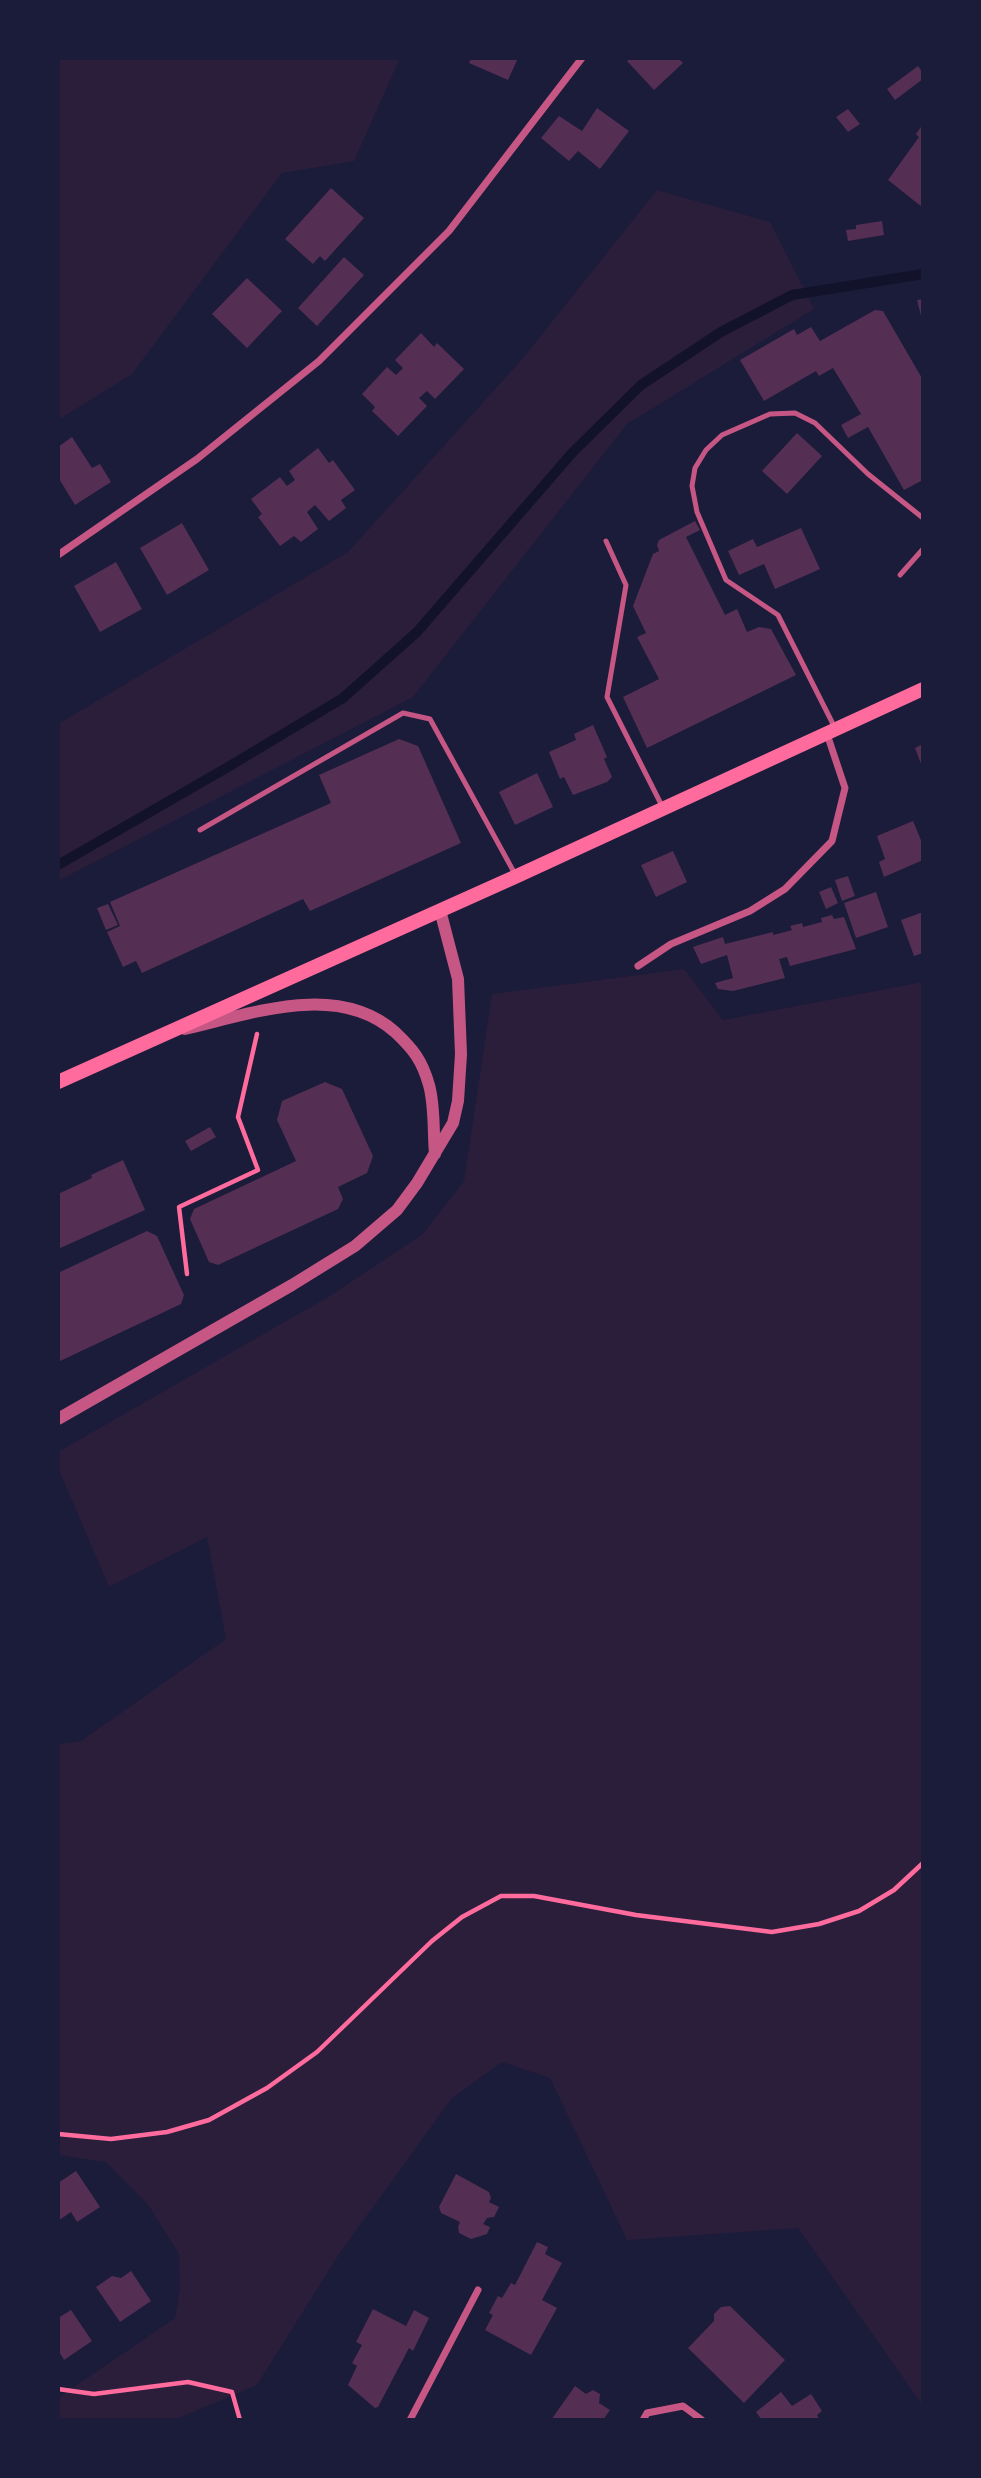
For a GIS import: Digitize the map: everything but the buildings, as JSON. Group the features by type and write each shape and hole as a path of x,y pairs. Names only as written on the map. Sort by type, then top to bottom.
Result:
{"main road":[{"path":"58,1082 517,876 923,689"}],"street":[{"path":"58,555 197,459 319,361 449,231 582,58"},
{"path":"638,966 671,944 750,911 785,889 832,841 845,788 831,731"},
{"path":"58,1419 355,1247 397,1210 417,1183 453,1123 458,1101 461,1054 458,979 440,910"},
{"path":"169,1032 262,1012 316,1004 358,1009 387,1025 414,1050 429,1086 435,1154"},
{"path":"410,2420 478,2290"},
{"path":"643,2420 648,2413 683,2406 702,2420"}],"lane":[{"path":"831,731 778,615 726,580 697,512 692,486 695,468 706,450 722,435 770,414 795,413 815,423 868,474 923,518"},
{"path":"606,541 626,585 607,697 663,809"},
{"path":"900,575 923,549"},
{"path":"200,830 403,713 430,719 517,876"}],"path":[{"path":"187,1274 179,1208 258,1170 237,1117 262,1012"},
{"path":"58,2134 111,2139 167,2132 209,2120 267,2088 317,2052 432,1941 463,1917 501,1896 534,1896 636,1915 772,1932 819,1924 859,1910 894,1890 923,1863"},
{"path":"58,2389 94,2394 188,2382 232,2392 240,2420"}],"shaded area":[{"path":"58,58 400,58 354,161 282,173 132,374 58,420"},
{"path":"657,190 770,222 814,309 627,424 413,697 58,881 58,724 348,552 524,357"},
{"path":"684,969 723,1020 923,982 923,2406 798,2228 627,2240 550,2078 502,2062 452,2098 339,2254 257,2385 174,2420 58,2420 58,2398 175,2318 180,2289 179,2254 149,2206 106,2162 58,2155 58,1744 81,1741 226,1639 207,1537 109,1587 58,1468 58,1452 328,1297 422,1235 464,1181 492,994"}],"waterway":[{"path":"58,865 343,698 417,632 572,453 641,385 721,332 792,295 923,274"}]}
